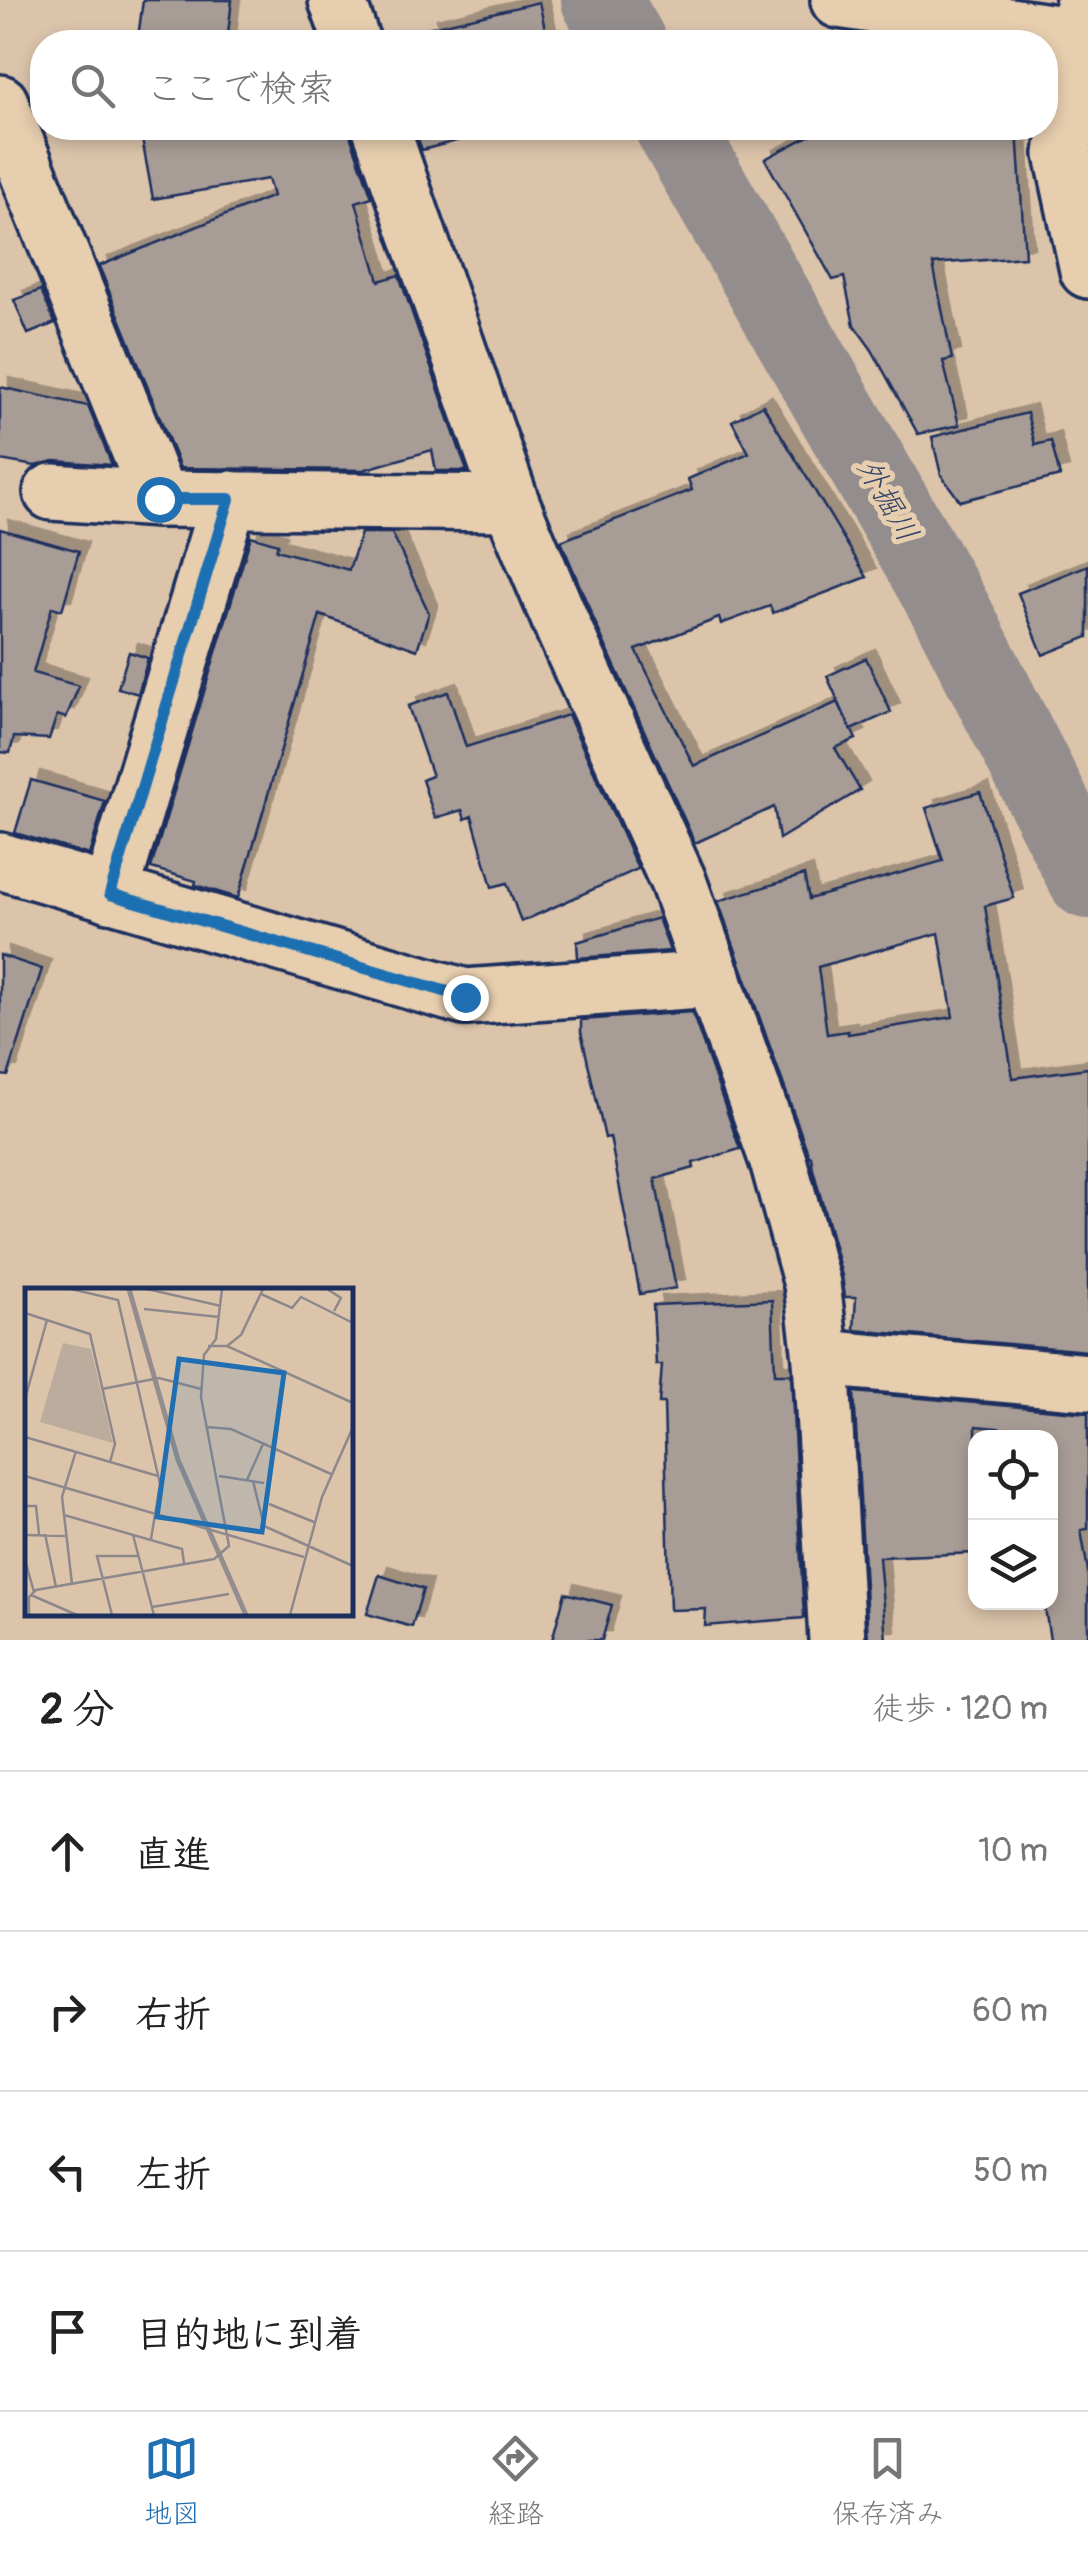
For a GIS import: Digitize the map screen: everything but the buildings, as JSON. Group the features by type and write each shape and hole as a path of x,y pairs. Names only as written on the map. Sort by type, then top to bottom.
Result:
{"street":[{"path":"337,0 348,30"},
{"path":"838,0 1084,25 1063,154 1088,270"},
{"path":"0,103 159,499"},
{"path":"386,140 511,503 678,881 779,1164 812,1284 821,1358 837,1640"},
{"path":"52,492 159,499 511,503"},
{"path":"110,894 229,499"},
{"path":"0,861 465,997 714,979"},
{"path":"821,1358 1088,1382"}],"waterway":[{"name":"外掘川","path":"601,0 619,30"},
{"name":"外掘川","path":"682,140 952,612 1088,879"}],"route":[{"path":"159,499 229,499 110,894 465,997"}]}
